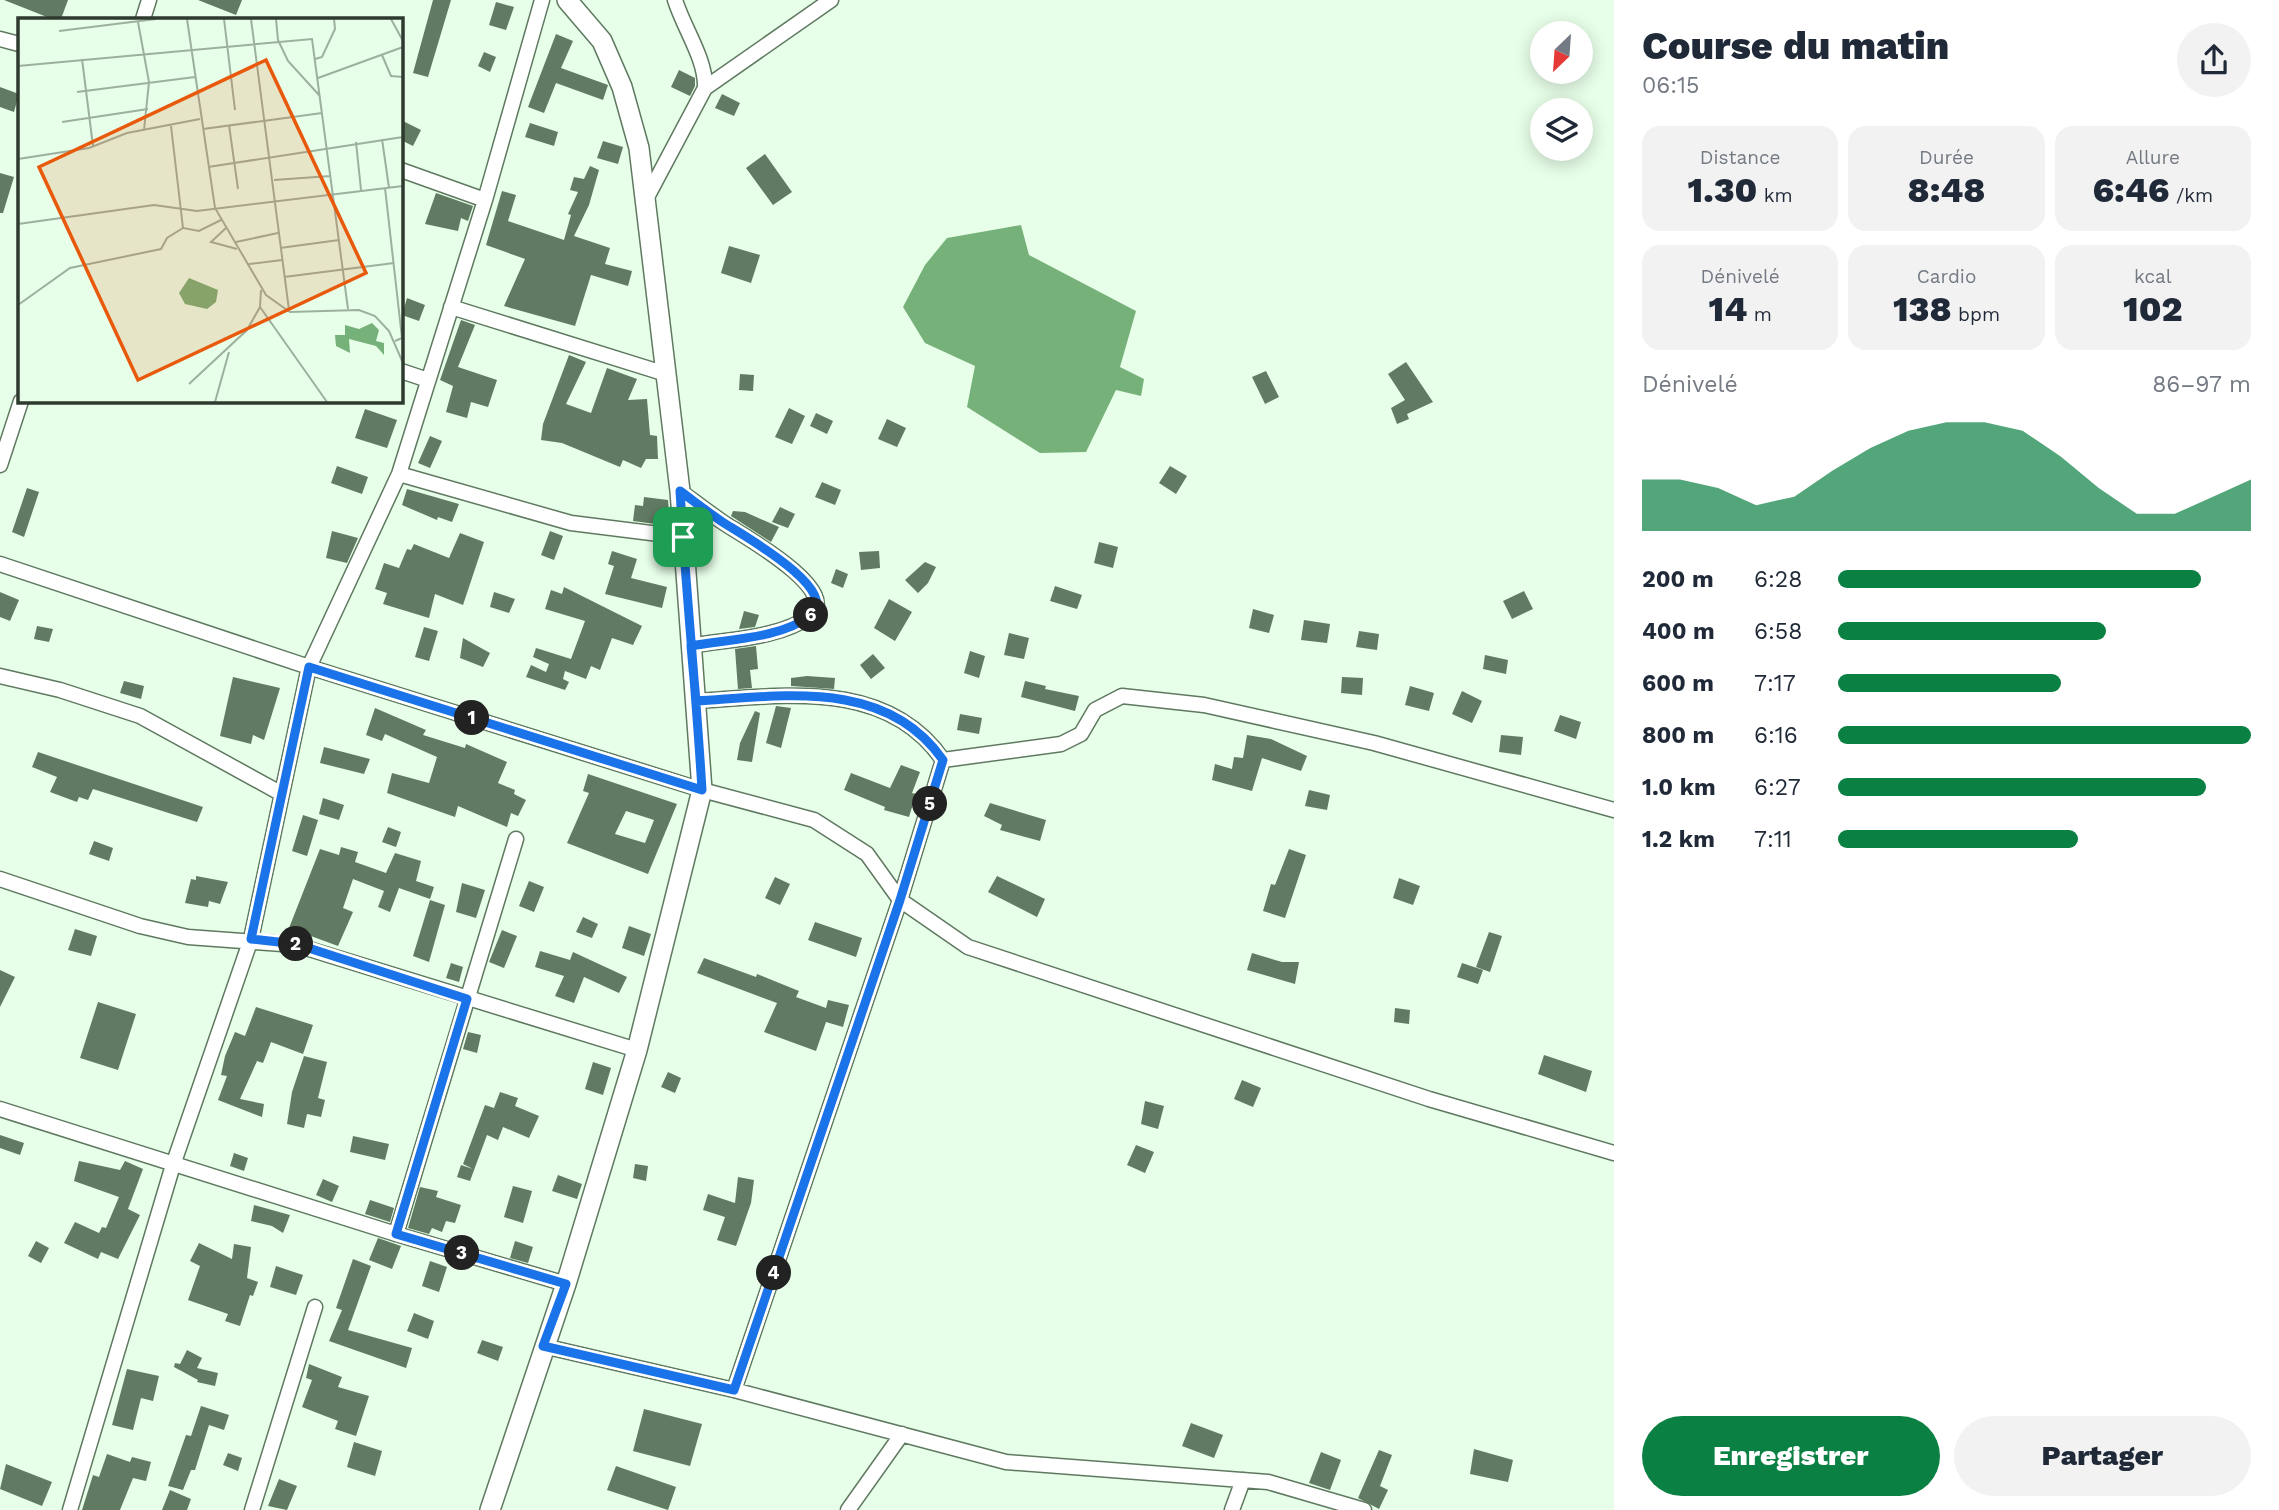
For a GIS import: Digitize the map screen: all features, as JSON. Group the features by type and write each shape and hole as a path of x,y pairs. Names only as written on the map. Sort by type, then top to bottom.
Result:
{"main road":[{"path":"490,1510 566,1284 638,1050 702,790 680,491 639,148 622,87 602,41 567,0"}],"street":[{"path":"142,18 149,0"},
{"path":"69,1510 173,1165 251,939 309,667 399,474 485,200 542,0"},
{"path":"645,201 705,89 706,72 685,29 675,0"},
{"path":"705,89 831,0"},
{"path":"0,38 18,44"},
{"path":"402,170 485,200"},
{"path":"452,307 666,374"},
{"path":"402,372 428,380"},
{"path":"0,466 21,402"},
{"path":"399,474 571,523 683,537"},
{"path":"680,491 778,557 801,577 816,600 816,609 810,616 779,630 691,646"},
{"path":"0,564 309,667 702,790 814,820 867,854 900,900 968,947 1429,1099 1614,1153"},
{"path":"0,677 60,691 140,716 282,794"},
{"path":"696,701 810,694 851,700 883,709 932,744 943,760"},
{"path":"943,760 1061,744 1081,734 1095,710 1122,696 1204,705 1374,743 1614,810"},
{"path":"734,1390 900,900 943,760"},
{"path":"396,1234 516,839"},
{"path":"0,879 141,926 188,937 296,944 638,1050"},
{"path":"0,1110 396,1234 566,1284"},
{"path":"252,1510 315,1307"},
{"path":"543,1346 734,1390 1006,1462 1268,1482 1364,1510"},
{"path":"848,1510 902,1434"},
{"path":"1232,1510 1243,1480"}],"shaded area":[{"path":"1021,225 1029,255 1136,311 1120,367 1144,379 1141,396 1116,390 1086,452 1040,453 967,407 975,366 925,343 903,307 925,265 947,238"}],"building":[{"path":"4,0 68,0 61,18 49,18"},
{"path":"198,0 242,0 236,15"},
{"path":"433,0 451,0 428,77 413,73"},
{"path":"496,2 514,7 506,30 489,25"},
{"path":"556,34 573,41 561,68 608,85 603,100 556,83 544,113 528,107"},
{"path":"484,52 496,57 490,72 478,66"},
{"path":"679,70 695,78 695,86 690,96 671,87"},
{"path":"0,87 18,94 14,112 0,107"},
{"path":"722,94 740,103 734,116 715,108"},
{"path":"402,120 421,130 413,146 402,140"},
{"path":"530,123 558,132 554,146 525,137"},
{"path":"603,141 623,147 618,164 597,158"},
{"path":"765,154 792,192 773,205 746,168"},
{"path":"590,166 599,170 589,205 574,236 610,248 605,264 632,271 628,286 591,275 575,326 504,306 525,259 486,245 502,191 516,195 508,221 564,240 571,215 568,214 578,192 570,190 574,177 584,179"},
{"path":"0,173 14,177 3,213 0,213"},
{"path":"436,193 473,206 468,221 461,218 458,231 425,224"},
{"path":"729,246 760,255 751,283 721,273"},
{"path":"407,298 425,305 419,321 402,315"},
{"path":"461,320 475,325 458,367 497,380 488,407 471,402 467,418 446,412 453,386 440,380"},
{"path":"569,355 586,362 566,404 591,413 607,368 637,379 628,400 647,399 650,435 657,436 658,459 646,459 641,468 623,460 620,467 562,443 541,440 543,424"},
{"path":"1406,362 1433,402 1407,414 1409,419 1397,424 1391,408 1405,400 1388,374"},
{"path":"1266,371 1279,397 1265,404 1252,377"},
{"path":"740,374 754,375 753,391 739,390"},
{"path":"789,408 805,416 792,444 775,437"},
{"path":"365,409 397,420 387,448 355,438"},
{"path":"816,413 833,421 827,434 810,426"},
{"path":"887,419 906,428 897,447 878,439"},
{"path":"430,436 442,441 430,468 418,463"},
{"path":"337,466 368,477 362,494 331,483"},
{"path":"1170,466 1187,476 1176,494 1159,483"},
{"path":"822,482 841,490 835,505 815,497"},
{"path":"27,488 39,492 24,537 12,532"},
{"path":"407,489 459,504 452,522 438,517 437,520 402,505"},
{"path":"644,497 668,500 670,526 633,521 635,505 643,506"},
{"path":"780,507 795,514 788,528 772,522"},
{"path":"733,511 745,512 779,527 771,542 731,516"},
{"path":"332,531 358,538 347,563 326,558"},
{"path":"550,531 563,536 554,560 541,555"},
{"path":"460,533 484,542 463,605 435,594 429,618 383,604 387,593 375,589 384,563 399,568 407,549 411,550 414,544 449,558"},
{"path":"1099,542 1118,547 1113,568 1094,563"},
{"path":"612,551 637,559 631,578 667,587 662,608 605,594 614,566 608,564"},
{"path":"879,551 880,568 861,570 859,552"},
{"path":"925,562 936,567 928,583 918,593 905,580"},
{"path":"836,569 848,574 843,588 831,583"},
{"path":"1055,586 1082,595 1077,609 1050,601"},
{"path":"564,587 642,626 633,645 612,638 600,670 591,666 586,679 565,671 563,679 569,682 565,690 526,677 531,665 546,672 549,664 533,657 536,648 571,659 585,621 545,609 551,590 562,594"},
{"path":"1524,591 1533,609 1512,619 1503,601"},
{"path":"0,592 19,600 10,621 0,617"},
{"path":"494,592 515,599 509,613 490,607"},
{"path":"889,599 912,612 895,641 874,628"},
{"path":"1253,609 1274,615 1269,633 1249,628"},
{"path":"744,611 759,615 755,627 739,629"},
{"path":"1304,620 1330,624 1327,643 1301,640"},
{"path":"37,626 53,629 49,642 34,639"},
{"path":"424,627 438,631 429,661 415,657"},
{"path":"1359,631 1379,634 1377,650 1356,647"},
{"path":"1009,633 1029,638 1024,659 1004,655"},
{"path":"463,638 490,653 483,667 460,658"},
{"path":"756,646 758,669 750,670 752,688 738,689 735,649"},
{"path":"970,651 985,656 979,678 964,673"},
{"path":"873,654 885,668 871,679 860,665"},
{"path":"1485,655 1508,660 1506,674 1483,669"},
{"path":"233,677 280,688 264,740 253,735 251,744 220,736"},
{"path":"1342,677 1363,678 1362,695 1341,693"},
{"path":"791,678 835,678 834,689 791,686"},
{"path":"124,681 144,686 141,699 120,693"},
{"path":"1025,681 1046,686 1045,689 1079,696 1075,711 1021,697"},
{"path":"1410,686 1434,693 1429,711 1405,705"},
{"path":"1462,691 1482,701 1472,723 1452,714"},
{"path":"776,706 791,708 781,748 766,743"},
{"path":"375,708 426,730 423,735 465,748 466,744 507,762 498,783 515,790 514,794 526,800 518,816 511,813 507,827 458,806 455,817 387,793 392,773 429,783 437,757 385,734 382,741 366,735"},
{"path":"755,711 760,713 752,762 737,760 740,743"},
{"path":"960,714 982,718 979,734 957,730"},
{"path":"1560,715 1581,722 1576,739 1554,731"},
{"path":"1247,735 1271,739 1307,756 1301,771 1262,758 1252,791 1212,780 1215,764 1232,769 1234,757 1243,758"},
{"path":"1501,735 1523,737 1521,755 1499,752"},
{"path":"324,747 370,759 364,774 320,763"},
{"path":"38,752 203,807 197,822 93,789 88,800 79,797 77,802 50,792 57,777 32,767"},
{"path":"901,765 920,772 912,793 916,794 909,817 884,810 885,807 844,790 851,773 890,788"},
{"path":"588,774 677,804 648,874 567,843 589,793 583,791","holes":["626,811 654,820 645,843 615,834"]},
{"path":"1309,790 1330,795 1327,810 1305,806"},
{"path":"323,798 344,805 339,820 319,814"},
{"path":"990,803 1046,820 1040,841 1000,830 1002,825 984,816"},
{"path":"303,815 318,820 307,856 292,851"},
{"path":"388,827 401,832 396,847 382,842"},
{"path":"94,841 113,848 109,861 89,854"},
{"path":"341,847 358,852 355,862 386,873 395,853 421,861 416,881 434,887 430,899 399,888 390,912 378,907 384,891 353,879 343,908 353,912 338,946 289,928 320,849 339,855"},
{"path":"1289,849 1306,855 1285,918 1263,911 1271,884 1275,885"},
{"path":"196,876 228,882 220,904 209,901 208,907 185,903 191,879 196,880"},
{"path":"997,876 1045,899 1037,917 988,892"},
{"path":"775,877 790,884 780,905 765,898"},
{"path":"1399,878 1420,886 1413,905 1393,898"},
{"path":"529,881 544,887 534,912 519,906"},
{"path":"462,883 485,890 476,918 456,912"},
{"path":"430,900 445,905 429,962 413,956"},
{"path":"583,917 598,924 592,938 576,932"},
{"path":"815,922 862,938 856,957 808,940"},
{"path":"629,926 651,934 644,956 622,948"},
{"path":"75,929 97,936 91,956 68,950"},
{"path":"502,930 517,936 504,968 489,962"},
{"path":"1489,932 1502,936 1490,972 1476,967"},
{"path":"540,951 570,960 573,952 627,977 619,993 584,977 574,1003 555,996 564,976 535,967"},
{"path":"1252,953 1282,962 1299,962 1295,984 1247,970"},
{"path":"704,958 756,977 757,974 799,991 796,997 826,1008 828,1000 849,1005 843,1027 826,1022 816,1051 764,1032 777,1003 697,973"},
{"path":"451,963 463,967 459,982 446,978"},
{"path":"1462,963 1483,970 1478,984 1457,977"},
{"path":"0,970 15,977 0,1007"},
{"path":"98,1002 136,1014 118,1070 80,1058"},
{"path":"256,1007 313,1025 303,1054 271,1042 263,1063 257,1061 240,1099 264,1104 262,1117 218,1100 227,1076 221,1075 225,1056 235,1032 245,1036"},
{"path":"1395,1008 1410,1010 1409,1024 1394,1022"},
{"path":"468,1032 481,1035 477,1053 463,1049"},
{"path":"1544,1055 1592,1071 1586,1092 1538,1074"},
{"path":"304,1056 327,1062 318,1098 325,1100 321,1117 307,1114 304,1128 287,1124 292,1092"},
{"path":"593,1062 611,1068 603,1095 585,1089"},
{"path":"668,1072 681,1078 675,1093 661,1087"},
{"path":"1242,1080 1261,1088 1253,1107 1234,1099"},
{"path":"500,1092 518,1098 515,1106 539,1116 529,1138 503,1127 498,1140 487,1135 470,1181 457,1177 461,1165 473,1169 463,1164 485,1105 494,1108"},
{"path":"1145,1101 1164,1106 1158,1129 1141,1124"},
{"path":"0,1135 24,1143 20,1155 0,1148"},
{"path":"353,1136 389,1144 385,1160 350,1152"},
{"path":"1136,1145 1154,1152 1145,1173 1127,1165"},
{"path":"234,1153 248,1158 244,1171 230,1166"},
{"path":"79,1161 120,1170 125,1161 143,1169 128,1209 140,1215 118,1259 101,1252 98,1259 64,1243 75,1222 99,1233 102,1227 106,1228 119,1197 74,1181"},
{"path":"635,1164 648,1166 646,1181 633,1178"},
{"path":"558,1175 582,1184 577,1199 552,1191"},
{"path":"738,1177 754,1180 751,1203 736,1246 717,1240 725,1217 703,1210 708,1194 735,1203"},
{"path":"323,1179 339,1186 332,1202 316,1195"},
{"path":"513,1186 532,1191 523,1223 504,1217"},
{"path":"420,1187 438,1191 436,1197 461,1205 455,1223 446,1221 442,1232 432,1228 429,1234 408,1228"},
{"path":"370,1200 394,1208 390,1222 365,1214"},
{"path":"254,1205 290,1215 283,1233 272,1226 251,1221"},
{"path":"378,1238 401,1246 392,1269 369,1260"},
{"path":"36,1241 49,1248 41,1263 28,1256"},
{"path":"515,1241 533,1247 528,1263 510,1258"},
{"path":"199,1243 232,1259 234,1244 251,1247 247,1278 258,1282 253,1296 250,1295 240,1326 225,1321 228,1314 188,1300 200,1266 190,1261"},
{"path":"353,1259 371,1266 348,1330 412,1348 406,1368 329,1341 342,1310 336,1308"},
{"path":"430,1261 447,1267 439,1292 422,1286"},
{"path":"276,1266 303,1275 296,1295 270,1287"},
{"path":"414,1313 434,1321 428,1339 407,1331"},
{"path":"482,1340 503,1347 498,1361 477,1353"},
{"path":"187,1350 202,1358 197,1368 218,1373 215,1386 197,1382 198,1380 174,1367 175,1363 180,1364"},
{"path":"309,1364 342,1377 338,1387 369,1396 356,1436 335,1429 338,1421 302,1407 312,1380 306,1378"},
{"path":"127,1369 159,1376 153,1401 141,1398 133,1430 112,1425"},
{"path":"201,1406 229,1415 224,1430 209,1425 195,1470 191,1470 183,1490 168,1486 186,1435 191,1436"},
{"path":"644,1409 702,1424 690,1466 633,1451"},
{"path":"1191,1423 1223,1435 1214,1458 1182,1446"},
{"path":"354,1442 382,1451 375,1476 347,1467"},
{"path":"1474,1449 1513,1460 1508,1482 1470,1474"},
{"path":"1379,1450 1392,1455 1380,1486 1388,1490 1379,1509 1358,1498"},
{"path":"1321,1452 1341,1460 1330,1490 1309,1483"},
{"path":"228,1453 242,1458 238,1471 223,1465"},
{"path":"107,1454 130,1462 132,1457 151,1462 146,1481 133,1478 120,1510 82,1510 93,1475 99,1477"},
{"path":"6,1464 52,1482 42,1506 0,1489"},
{"path":"616,1466 676,1487 668,1510 607,1490"},
{"path":"279,1479 297,1486 287,1510 268,1506"},
{"path":"170,1490 191,1499 187,1510 162,1510"}],"route":[{"path":"683,537 680,491 726,525 778,557 801,577 816,600 816,609 810,616 779,630 691,646 696,701 810,694 851,700 883,709 932,744 943,760 900,900 734,1390 543,1346 566,1284 396,1234 467,999 296,944 251,939 309,667 702,790 696,701 691,646 683,537"}]}
